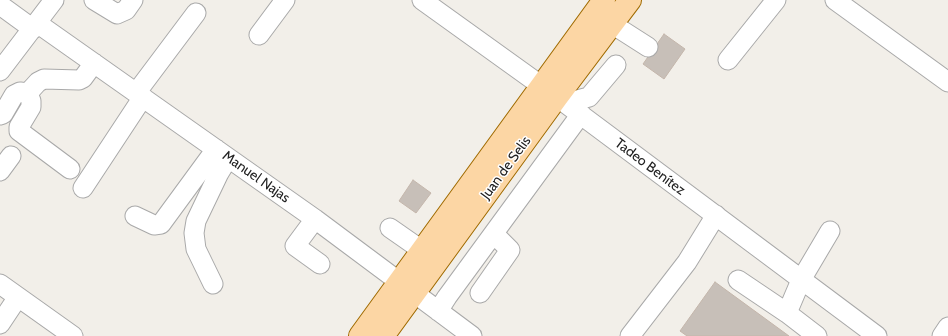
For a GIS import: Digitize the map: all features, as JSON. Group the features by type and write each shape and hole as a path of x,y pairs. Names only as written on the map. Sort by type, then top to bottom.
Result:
{"main road":[{"name":"Juan de Selis","path":"383,336 408,288 423,250 561,100 604,0"},
{"name":"Juan de Selis","path":"360,336 408,288 561,100 630,0"}],"street":[{"path":"0,71 54,0"},
{"path":"94,0 117,14 126,10 133,0"},
{"path":"260,35 285,0"},
{"name":"Tadeo Benítez","path":"422,0 561,100 877,336"},
{"path":"728,60 776,0"},
{"path":"835,0 948,82"},
{"name":"Manuel Najas","path":"3,13 35,26 94,63 315,219 472,336"},
{"path":"83,188 139,95 196,13"},
{"path":"612,24 648,47"},
{"path":"28,93 38,82 44,80 80,80 94,63"},
{"path":"438,311 494,234 561,100 589,97 616,65"},
{"path":"0,115 3,114 14,95 20,92 28,93"},
{"path":"28,93 31,101 31,107 19,127 19,131 70,168"},
{"path":"136,216 154,225 161,224 222,153"},
{"path":"213,284 196,249 194,233 196,221 219,173 222,153"},
{"path":"630,336 687,262 716,216"},
{"path":"315,219 295,246 320,264"},
{"path":"390,228 423,250"},
{"path":"787,313 801,280 830,231"},
{"path":"480,292 510,250 494,234"},
{"path":"738,280 787,313 817,336"},
{"path":"0,284 73,336"},
{"path":"7,336 0,325 18,297"},
{"path":"942,336 948,327"}],"building":[{"path":"664,34 685,49 664,79 643,64"},
{"path":"413,180 431,193 416,213 399,201"},
{"path":"715,282 789,336 687,336 680,331"}]}
